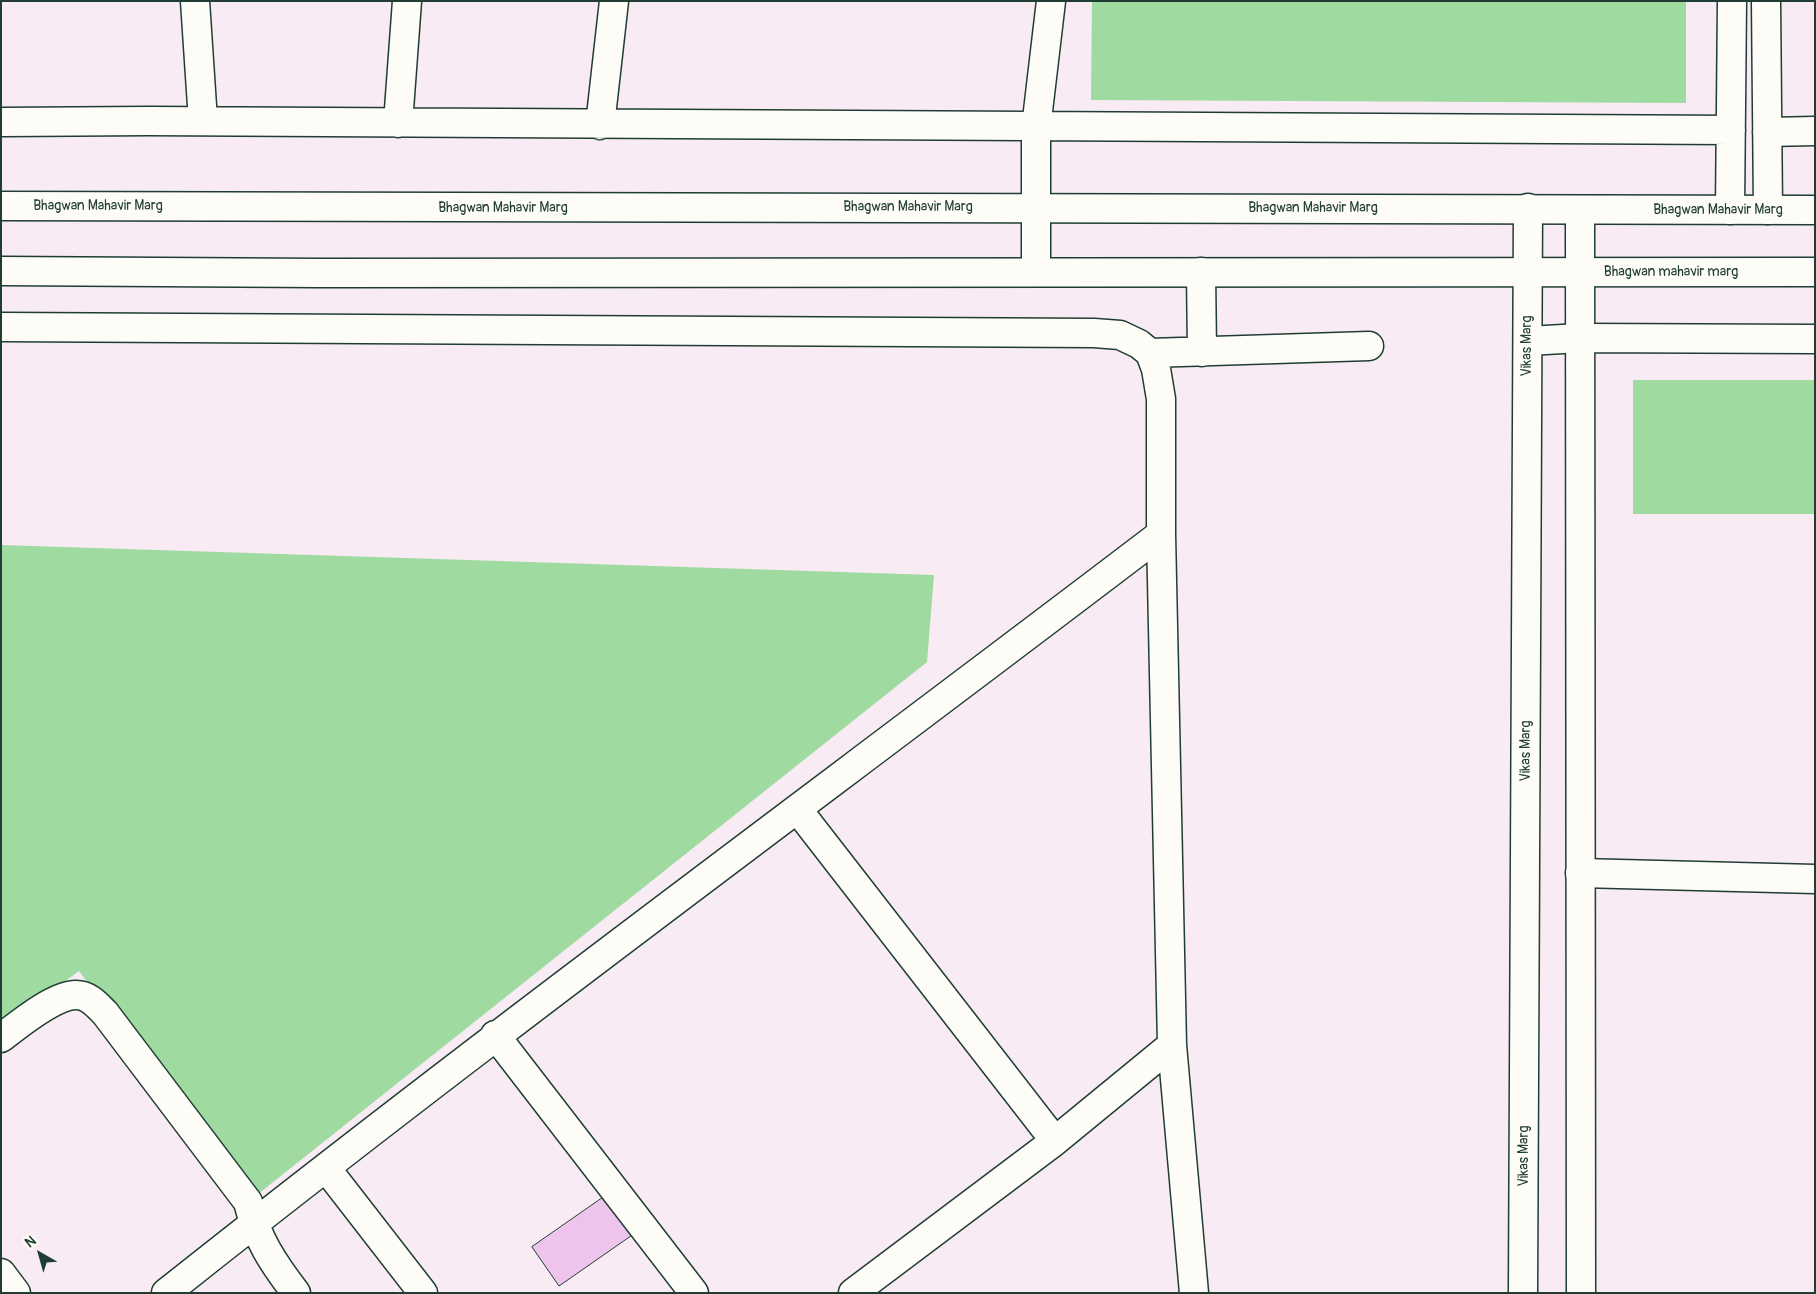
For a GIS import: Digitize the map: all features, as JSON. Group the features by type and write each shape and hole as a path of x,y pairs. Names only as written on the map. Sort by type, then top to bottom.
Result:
{"street":[{"path":"196,1 203,121"},
{"path":"398,123 407,1"},
{"path":"600,125 614,1"},
{"path":"1036,272 1036,128 1051,1"},
{"path":"1730,210 1732,1"},
{"path":"1766,1 1768,210"},
{"path":"1,122 203,121 1036,128 1731,130"},
{"path":"1767,132 1815,131"},
{"name":"Bhagwan Mahavir Marg","path":"1,206 1815,210"},
{"name":"Vikas Marg","path":"1523,1293 1528,208"},
{"path":"1580,210 1581,1293"},
{"path":"1,271 309,273 1527,272"},
{"path":"1201,272 1202,352"},
{"name":"Bhagwan mahavir marg","path":"1527,272 1815,272"},
{"path":"1,327 1094,333 1120,335 1139,344 1150,353 1156,369 1161,399 1161,534 1172,1045 1194,1293"},
{"path":"1528,341 1580,338 1815,339"},
{"path":"1150,353 1368,346"},
{"path":"166,1293 496,1035 798,810 1161,534"},
{"path":"798,810 1055,1140"},
{"path":"1580,874 1815,879"},
{"path":"1,1038 54,1002 76,995 91,999 105,1013 248,1202 253,1224 270,1258 296,1293"},
{"path":"496,1035 694,1293"},
{"path":"853,1293 1055,1140 1172,1045"},
{"path":"326,1168 423,1293"},
{"path":"1,1273 16,1293"}],"green space":[{"path":"1092,1 1686,1 1686,103 1091,100"},
{"path":"1633,380 1815,380 1815,514 1633,514"},
{"path":"1,545 934,575 927,662 248,1202 79,971 1,1028"}],"building":[{"path":"611,1192 638,1231 559,1286 532,1247"}]}
